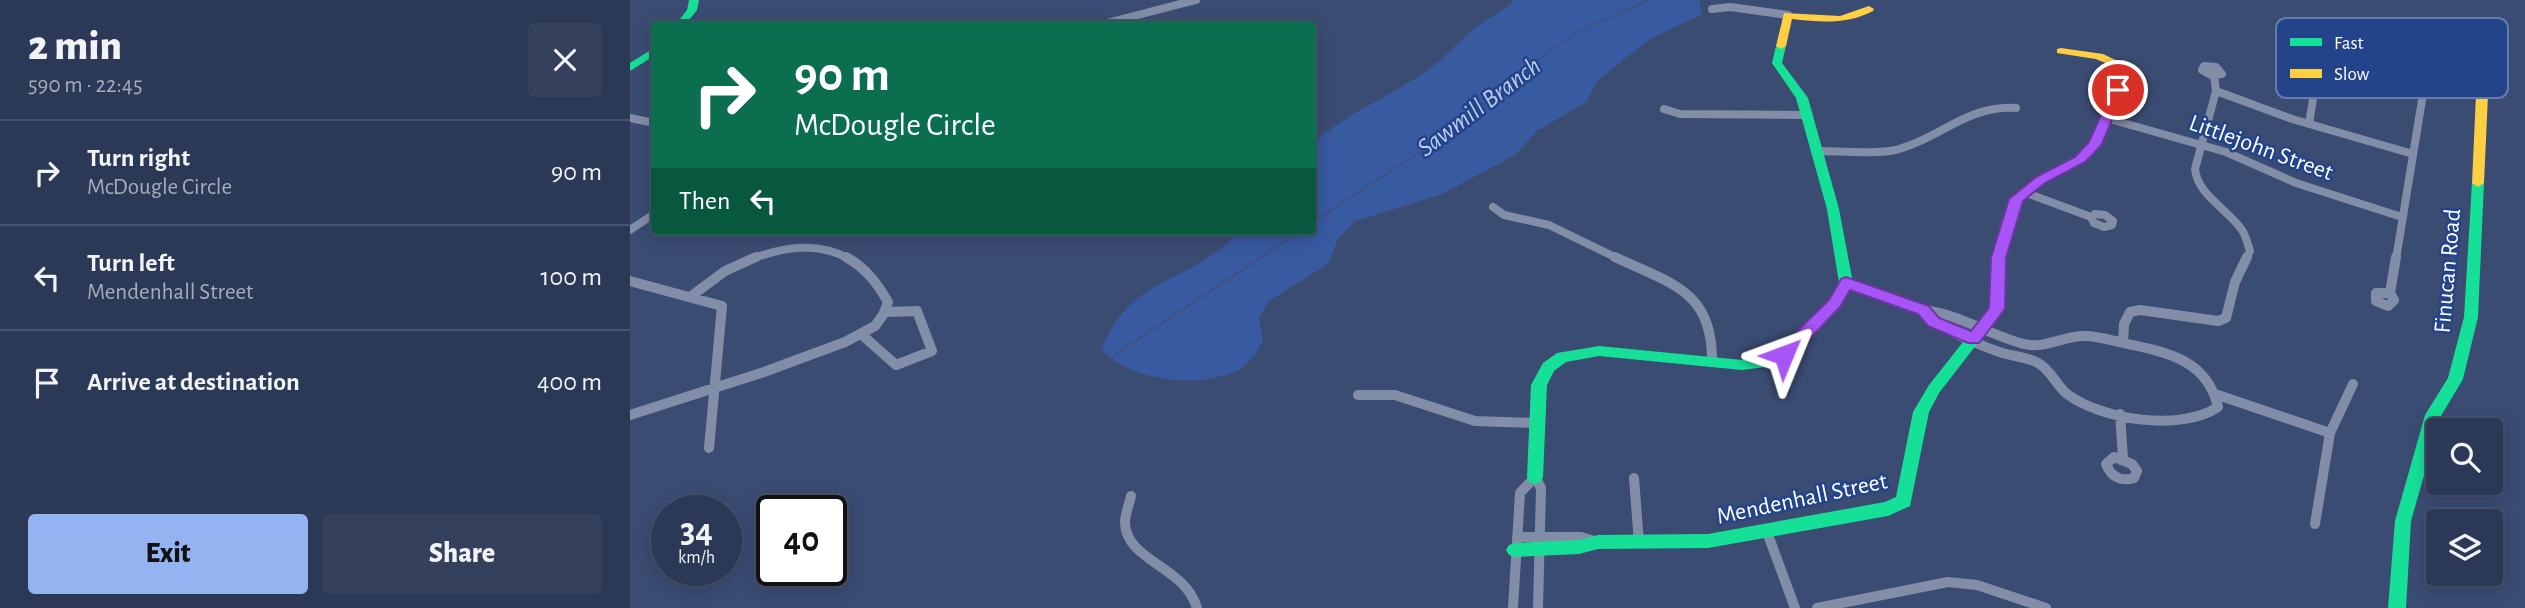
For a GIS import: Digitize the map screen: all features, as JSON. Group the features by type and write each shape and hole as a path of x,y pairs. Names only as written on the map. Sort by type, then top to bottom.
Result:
{"street":[{"path":"683,21 694,0"},
{"path":"1114,21 1196,0"},
{"path":"1712,9 1730,7 1788,15 1841,18 1863,14 1869,9"},
{"path":"1538,608 1541,488 1535,477 1537,423 1542,374 1550,364 1570,354 1600,351 1756,364 1784,355 1835,303 1846,283 1836,221 1807,115 1800,93 1783,75 1777,63 1788,15"},
{"name":"Mendenhall Street","path":"1516,544 1687,543 1767,532 1888,509 1904,501 1921,412 1934,388 1997,309 1998,258 2016,199 2040,180 2080,159 2095,144 2118,90 2120,66 2099,55 2061,51"},
{"path":"630,68 651,53"},
{"path":"2123,343 2124,324 2130,312 2140,310 2218,321 2226,318 2235,282 2250,251 2242,230 2199,185 2195,169 2216,91 2214,76"},
{"path":"2216,91 2309,124 2413,154"},
{"path":"2309,124 2313,98"},
{"path":"2390,293 2422,98"},
{"name":"Finucan Road","path":"2397,608 2403,521 2433,415 2455,379 2471,317 2482,98"},
{"path":"1817,151 1892,151 1976,112 1998,107 2016,108"},
{"path":"1664,109 1680,114 1807,115"},
{"path":"630,118 651,122"},
{"name":"Littlejohn Street","path":"2106,118 2202,144 2296,183 2402,217"},
{"path":"2024,192 2091,217"},
{"path":"1493,207 1504,215 1549,225 1680,288 1706,313 1713,340 1712,362"},
{"path":"630,230 651,216"},
{"path":"630,415 776,369 861,334 869,330 887,312 888,302 867,268 841,253 803,246 744,261 723,272 690,297"},
{"path":"630,282 722,306 709,447"},
{"path":"1846,283 1923,310 1934,322 2025,345 2036,346 2078,336 2167,352 2193,366 2215,394 2218,407 2203,417 2159,422 2077,402 2038,363 1999,352 1978,334"},
{"path":"861,334 896,365 932,351 917,311 887,312"},
{"path":"2315,524 2330,433 2353,384"},
{"path":"2215,394 2330,433"},
{"path":"1358,395 1395,395 1475,421 1537,423"},
{"path":"2120,414 2123,458"},
{"path":"1513,608 1521,492 1535,477"},
{"path":"1634,478 1639,543"},
{"path":"1131,496 1124,526 1132,547 1180,579 1196,602 1197,608"},
{"path":"1767,532 1795,608"},
{"path":"1817,608 1948,582 1977,585 2046,608"}],"shaded area":[{"path":"1514,0 1699,0 1702,14 1649,40 1598,80 1586,102 1537,131 1515,155 1440,195 1355,221 1338,239 1328,264 1269,301 1259,318 1263,342 1242,368 1208,379 1169,379 1149,376 1131,369 1102,350 1114,325 1128,307 1146,293 1203,261 1234,235 1316,235 1316,141 1355,113 1431,68 1484,21 1501,12"}],"waterway":[{"path":"1098,0 1116,18"},
{"name":"Sawmill Branch","path":"1316,220 1458,127 1503,87 1561,43 1588,27 1650,0"},
{"name":"Sawmill Branch","path":"1262,257 1295,235"},
{"name":"Sawmill Branch","path":"1110,358 1262,257"}],"traffic: fast":[{"path":"683,21 692,10 694,0"},
{"path":"1535,477 1539,385 1548,367 1562,357 1599,351 1742,365 1773,361 1793,347 1835,303 1846,283 1833,209 1802,98 1777,63 1781,46"},
{"path":"630,68 651,53"},
{"path":"2397,608 2403,521 2433,415 2455,379 2471,317 2478,183"},
{"path":"1515,550 1579,547 1598,542 1708,541 1888,509 1904,501 1921,412 1934,389 1997,309 1998,279"}],"traffic: slow":[{"path":"1781,46 1788,15 1840,19 1869,9"},
{"path":"1998,279 1998,258 2016,199 2041,180 2080,159 2095,144 2118,90 2120,66 2099,56 2061,51"},
{"path":"2478,183 2482,98"}],"route":[{"path":"1784,355 1835,303 1846,283 1923,310 1934,322 1974,339 1997,309 1998,258 2016,199 2040,180 2080,159 2095,144 2118,90"}]}
